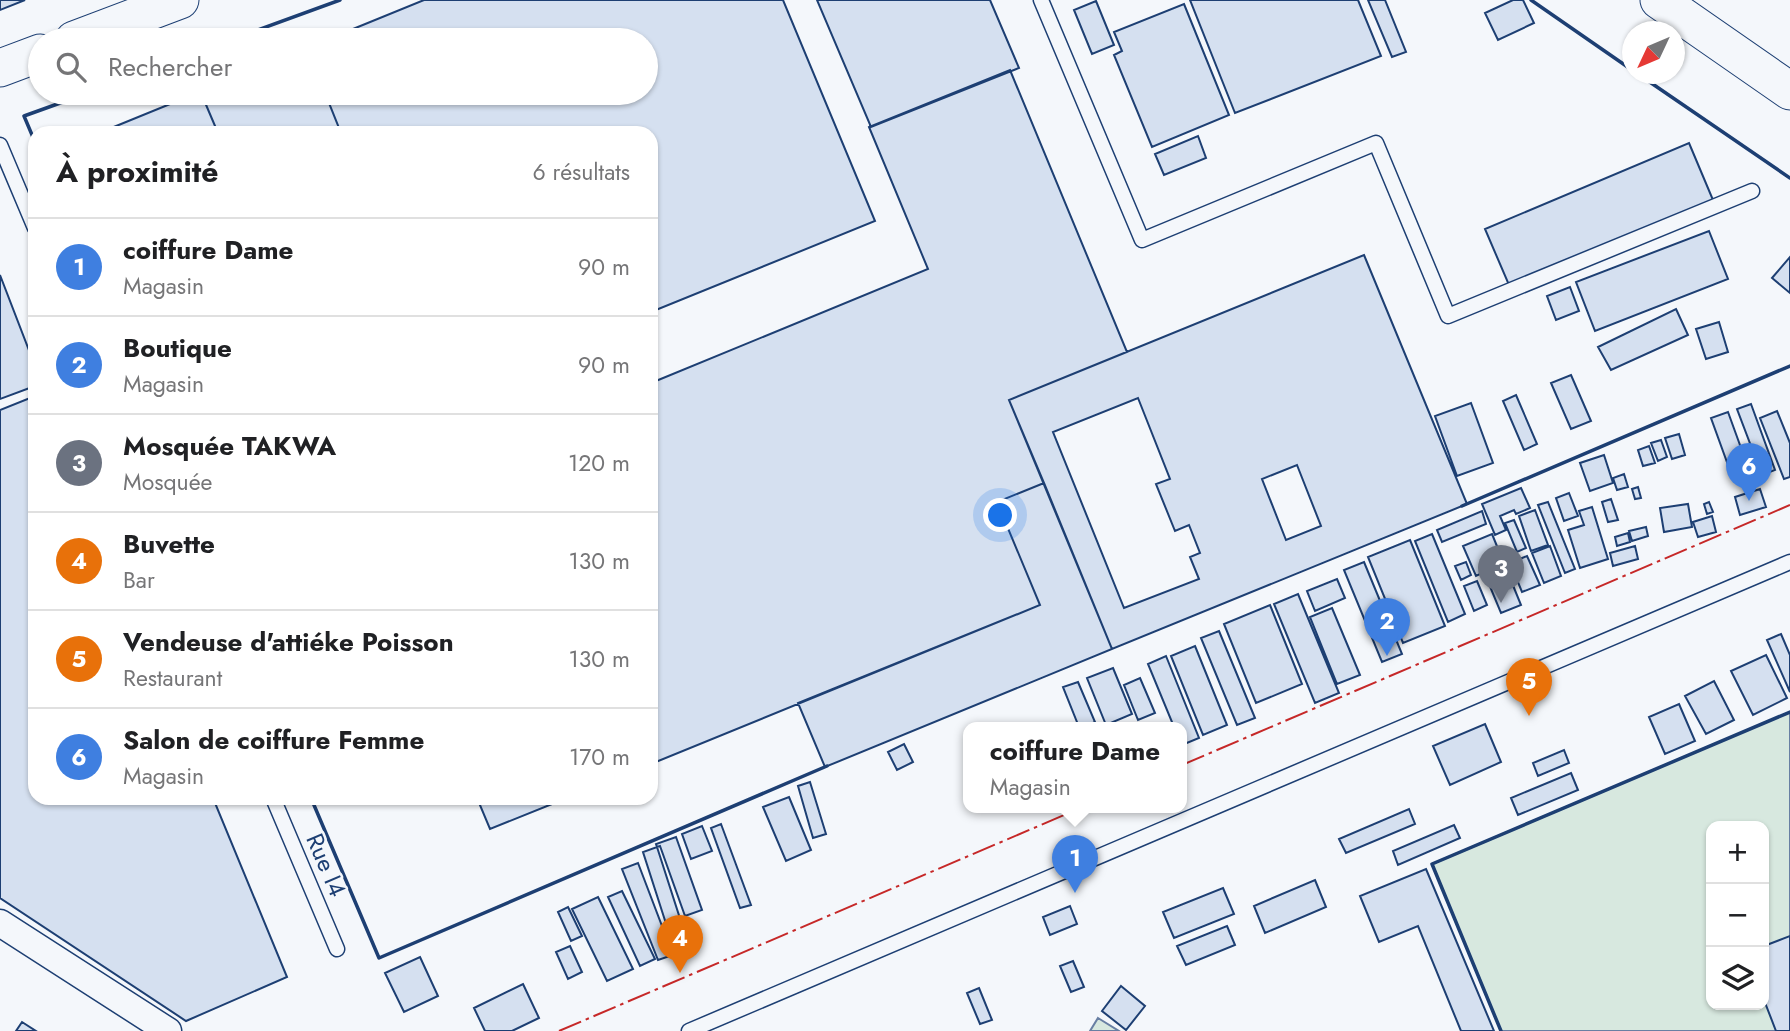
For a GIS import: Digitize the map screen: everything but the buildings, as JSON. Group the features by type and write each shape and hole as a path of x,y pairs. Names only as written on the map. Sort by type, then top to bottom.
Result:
{"street":[{"path":"106,28 180,0"},
{"path":"1659,0 1786,78"},
{"path":"0,68 28,58"},
{"path":"0,923 168,1031"}],"lane":[{"path":"1041,0 1142,240 1376,143 1448,316 1752,191"},
{"path":"0,145 28,211"},
{"path":"689,1031 1790,562"},
{"name":"Rue I4","path":"277,805 337,949"}],"shaded area":[{"path":"1790,712 1790,1031 1501,1031 1432,864"},
{"path":"1098,1018 1119,1031 1090,1031"}],"wall":[{"path":"263,28 340,0"},
{"path":"1531,0 1622,63"},
{"path":"1653,84 1790,178"},
{"path":"28,126 24,116 55,105"},
{"path":"1462,506 1790,366"},
{"path":"1501,1031 1432,864 1790,712"},
{"path":"314,805 379,958 827,766"}],"power":[{"path":"1187,763 1790,505"},
{"path":"559,1031 1069,813"}],"place":[{"name":"Salon de coiffure Femme","path":"1749,501"},
{"name":"Mosquée TAKWA","path":"1501,603"},
{"name":"Boutique","path":"1387,656"},
{"name":"Vendeuse d'attiéke Poisson","path":"1529,716"},
{"name":"coiffure Dame","path":"1075,893"},
{"name":"Buvette","path":"680,973"}]}
